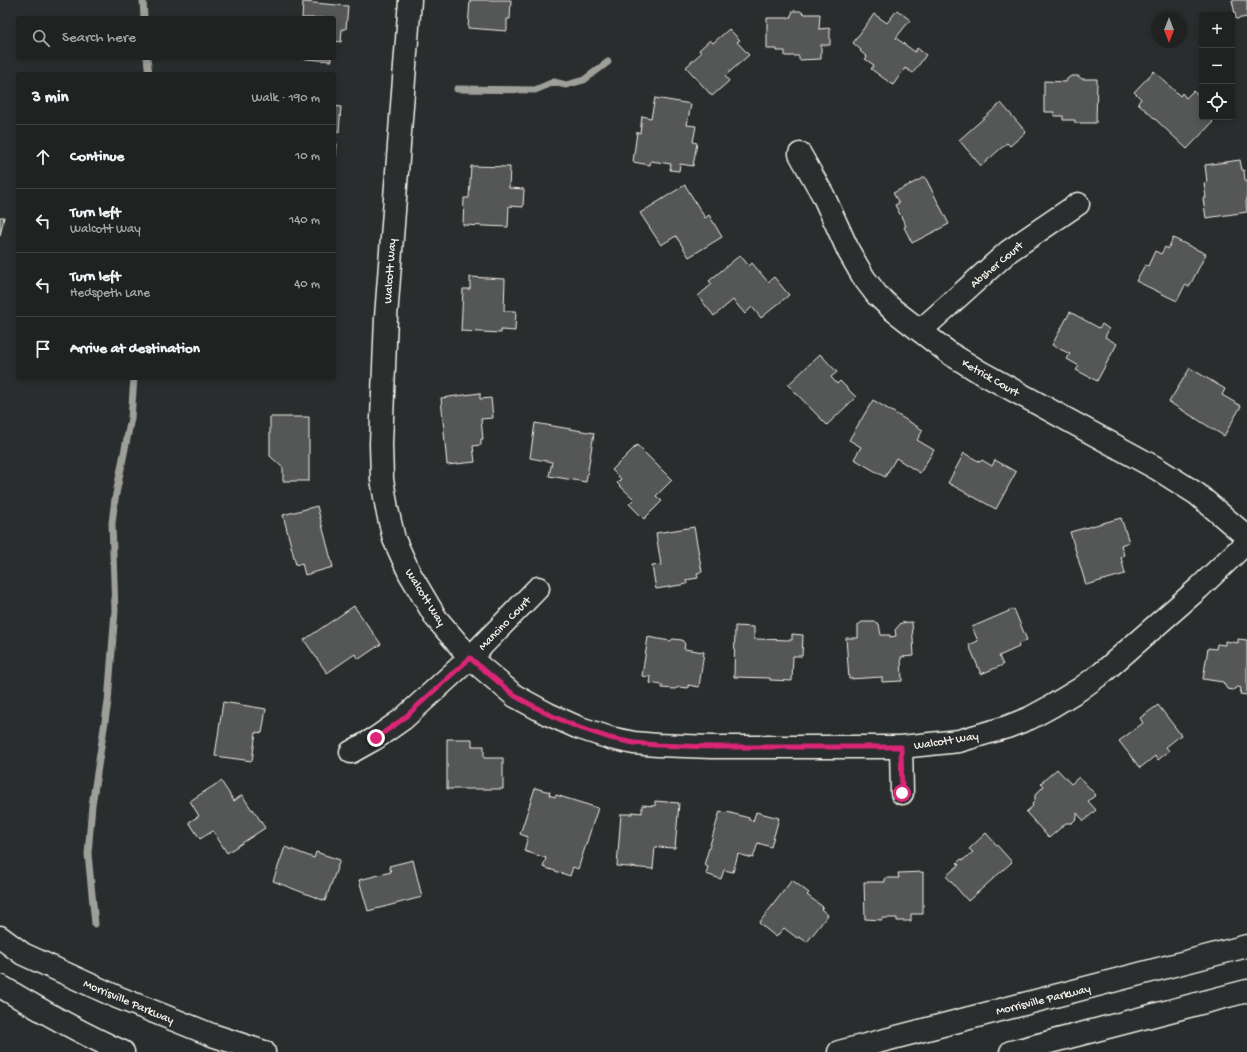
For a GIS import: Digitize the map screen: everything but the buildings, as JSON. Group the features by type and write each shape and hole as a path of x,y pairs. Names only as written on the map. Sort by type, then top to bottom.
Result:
{"street":[{"name":"Walcott Way","path":"410,0 386,317 381,444 382,479 394,539 410,574 436,618 470,658 515,696 548,714 577,727 610,738 634,743 712,747 901,747 959,741 1007,727 1030,718 1052,706 1102,673 1198,588 1247,542"},
{"name":"Ketrick Court","path":"800,154 823,195 849,252 864,278 877,295 892,309 949,353 980,372 1156,468 1197,494 1247,537"},
{"name":"Absher Court","path":"920,331 1009,251 1078,204"},
{"name":"Mancino Court","path":"351,752 376,738 403,719 470,658 538,588"},
{"path":"901,747 902,793"},
{"name":"Morrisville Parkway","path":"0,937 24,954 117,997 212,1035 264,1052"},
{"name":"Morrisville Parkway","path":"839,1052 1247,946"},
{"path":"0,986 44,1013 123,1052"},
{"path":"1011,1052 1247,991"}],"waterway":[{"path":"143,0 144,16"},
{"path":"147,60 149,72"},
{"path":"457,89 535,90 554,82 566,85 584,80 608,62"},
{"path":"95,924 88,854 92,805 108,702 115,611 112,523 115,499 131,418 134,380"}],"route":[{"path":"376,738 403,719 470,658 515,696 548,714 577,727 610,738 634,743 712,747 901,747 902,793"}]}
